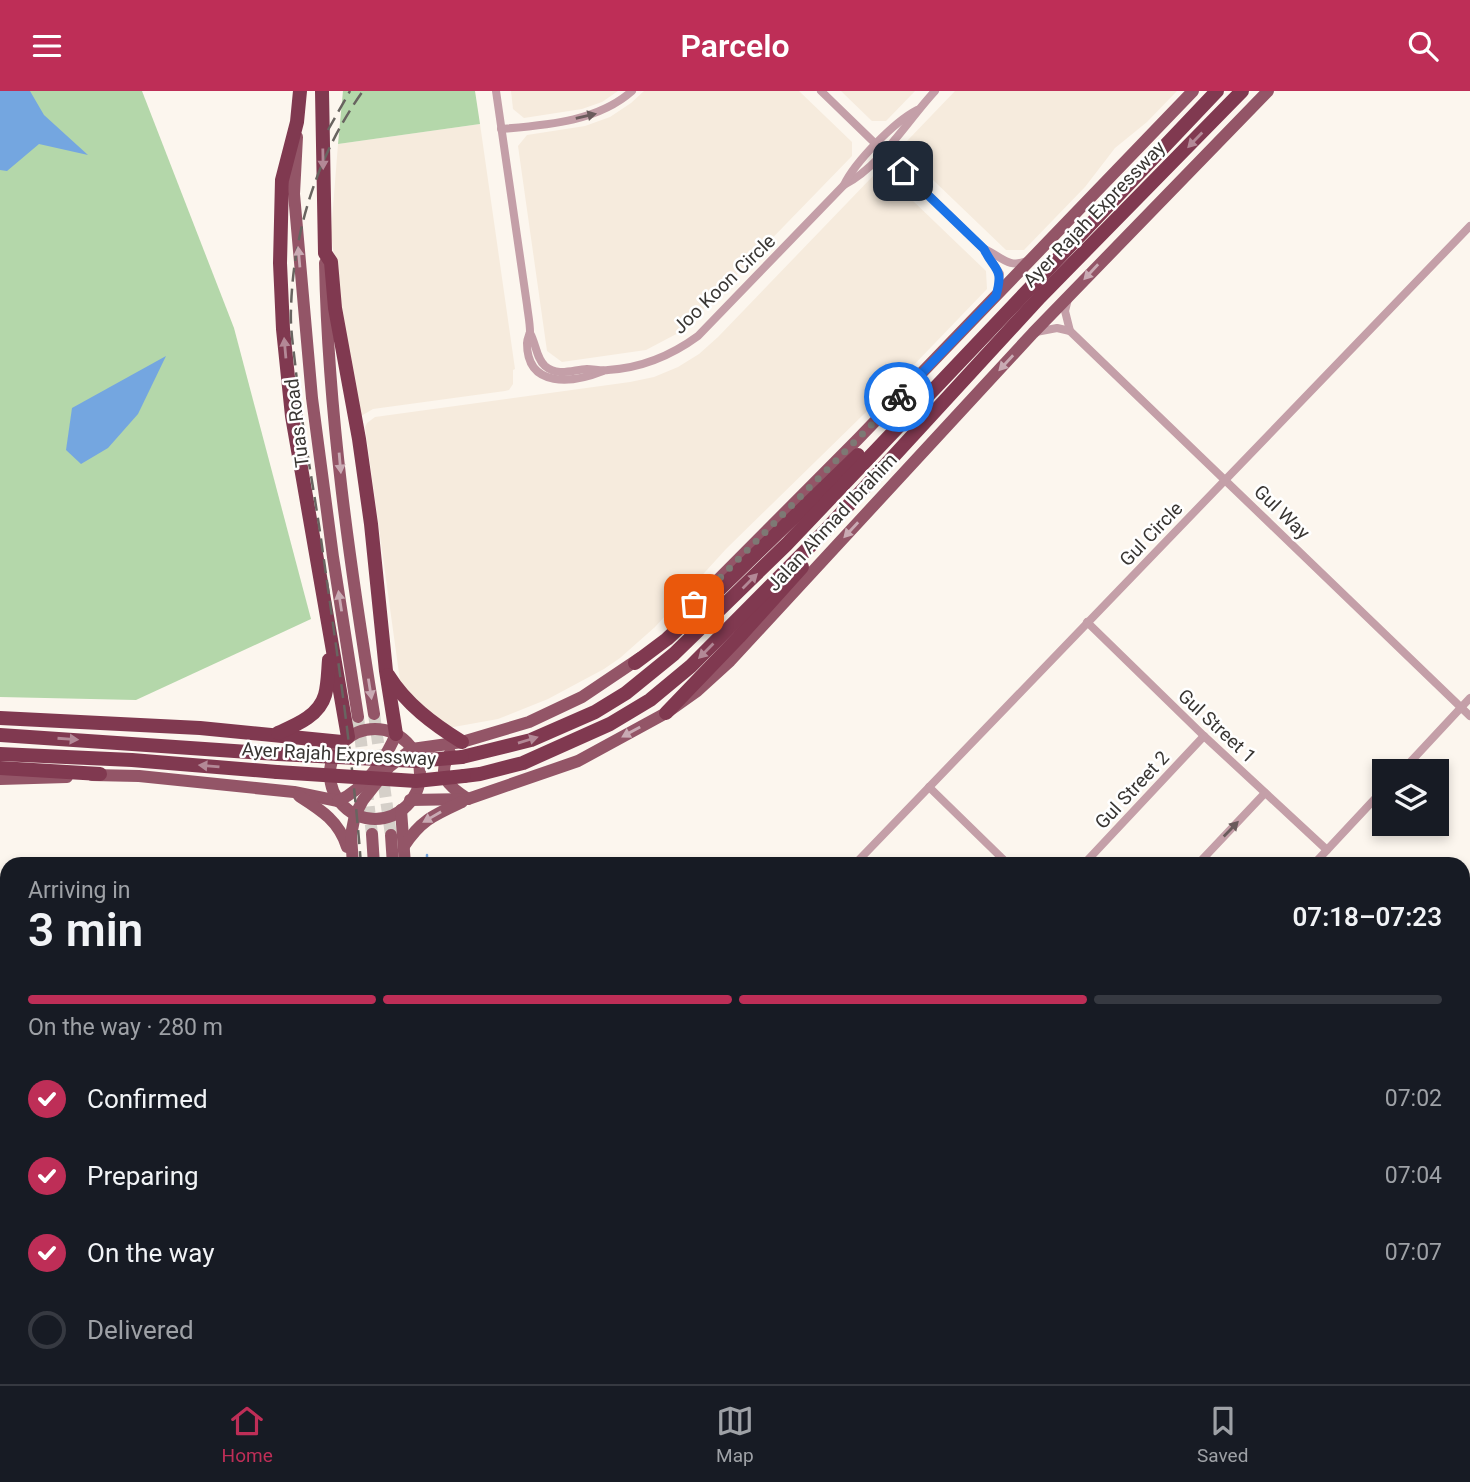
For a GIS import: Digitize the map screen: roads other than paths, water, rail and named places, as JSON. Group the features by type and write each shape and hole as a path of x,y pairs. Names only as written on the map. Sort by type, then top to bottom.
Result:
{"highway":[{"path":"0,718 200,728 345,740 292,416 284,329 280,263 282,180 297,122 300,91"},
{"path":"322,91 325,253 331,262 335,308 372,524 386,671 396,734"},
{"name":"Ayer Rajah Expressway","path":"0,735 402,761 462,757 543,735 595,712 626,693 674,654 741,590 1217,91"},
{"name":"Ayer Rajah Expressway","path":"0,754 132,760 416,781 480,774 523,762 610,724 650,700 691,666 823,533 1040,297 1242,91"},
{"path":"635,663 695,613 949,371"},
{"path":"666,713 804,565 818,547 823,533"},
{"path":"274,735 299,724 315,712 325,696 331,648"},
{"path":"386,671 400,694 444,731 462,741"},
{"path":"0,768 100,774"}],"main road":[{"name":"Jalan Ahmad Ibrahim","path":"412,749 462,741 529,722 566,705 635,663 858,439 1194,91"},
{"name":"Jalan Ahmad Ibrahim","path":"410,800 468,799 578,761 666,713 697,691 730,661 1069,295 1268,91"},
{"name":"Tuas Road","path":"297,122 294,194 311,385 333,557 358,717"},
{"name":"Tuas Road","path":"325,253 326,304 348,553 374,714"},
{"path":"372,728 384,729 396,734 412,749 417,757 420,777 418,787 401,810 374,819 355,815 338,800 330,781 330,771 336,750 345,740 372,728"},
{"path":"0,779 30,780 100,774 139,776 294,792 338,800 352,794 390,749 396,734"},
{"path":"462,741 443,765 443,772 454,790 468,799"},
{"path":"352,857 351,835 355,815 363,800 389,767 412,749"},
{"path":"294,792 334,821 342,833 350,857"},
{"path":"404,846 414,830 427,818 468,799"},
{"path":"401,810 405,857"},
{"path":"372,834 373,857"},
{"path":"391,835 392,857"}],"street":[{"name":"Joo Koon Circle","path":"496,91 530,333 527,343 532,363 538,372 560,381 646,363 667,355 698,336 844,185 856,179 880,148 910,123 917,110 935,91"},
{"path":"501,129 589,116 618,103 632,91"},
{"path":"821,91 984,249 1014,265 1033,258"},
{"name":"Gul Circle","path":"862,857 1470,226"},
{"path":"984,249 1000,274 996,296"},
{"path":"1033,333 1057,328 1070,331 1065,311 1069,295"},
{"name":"Gul Way","path":"1070,331 1470,716"},
{"name":"Gul Street 1","path":"1087,622 1327,850"},
{"path":"1413,759 1470,698"},
{"name":"Gul Street 2","path":"1091,857 1204,736"},
{"path":"929,787 1001,857"},
{"path":"1205,857 1265,793"},
{"path":"1320,857 1372,802"}],"water":[{"path":"0,91 30,91 44,115 88,155 39,144 7,171 0,170"},
{"path":"166,356 138,414 108,448 81,464 66,450 72,408"}],"tunnel":[{"path":"374,714 391,835"},
{"path":"358,717 372,834"}],"railway":[{"path":"328,130 350,91"},
{"path":"360,857 344,702 301,414 291,317 297,251 311,194 333,141 363,91"}]}
